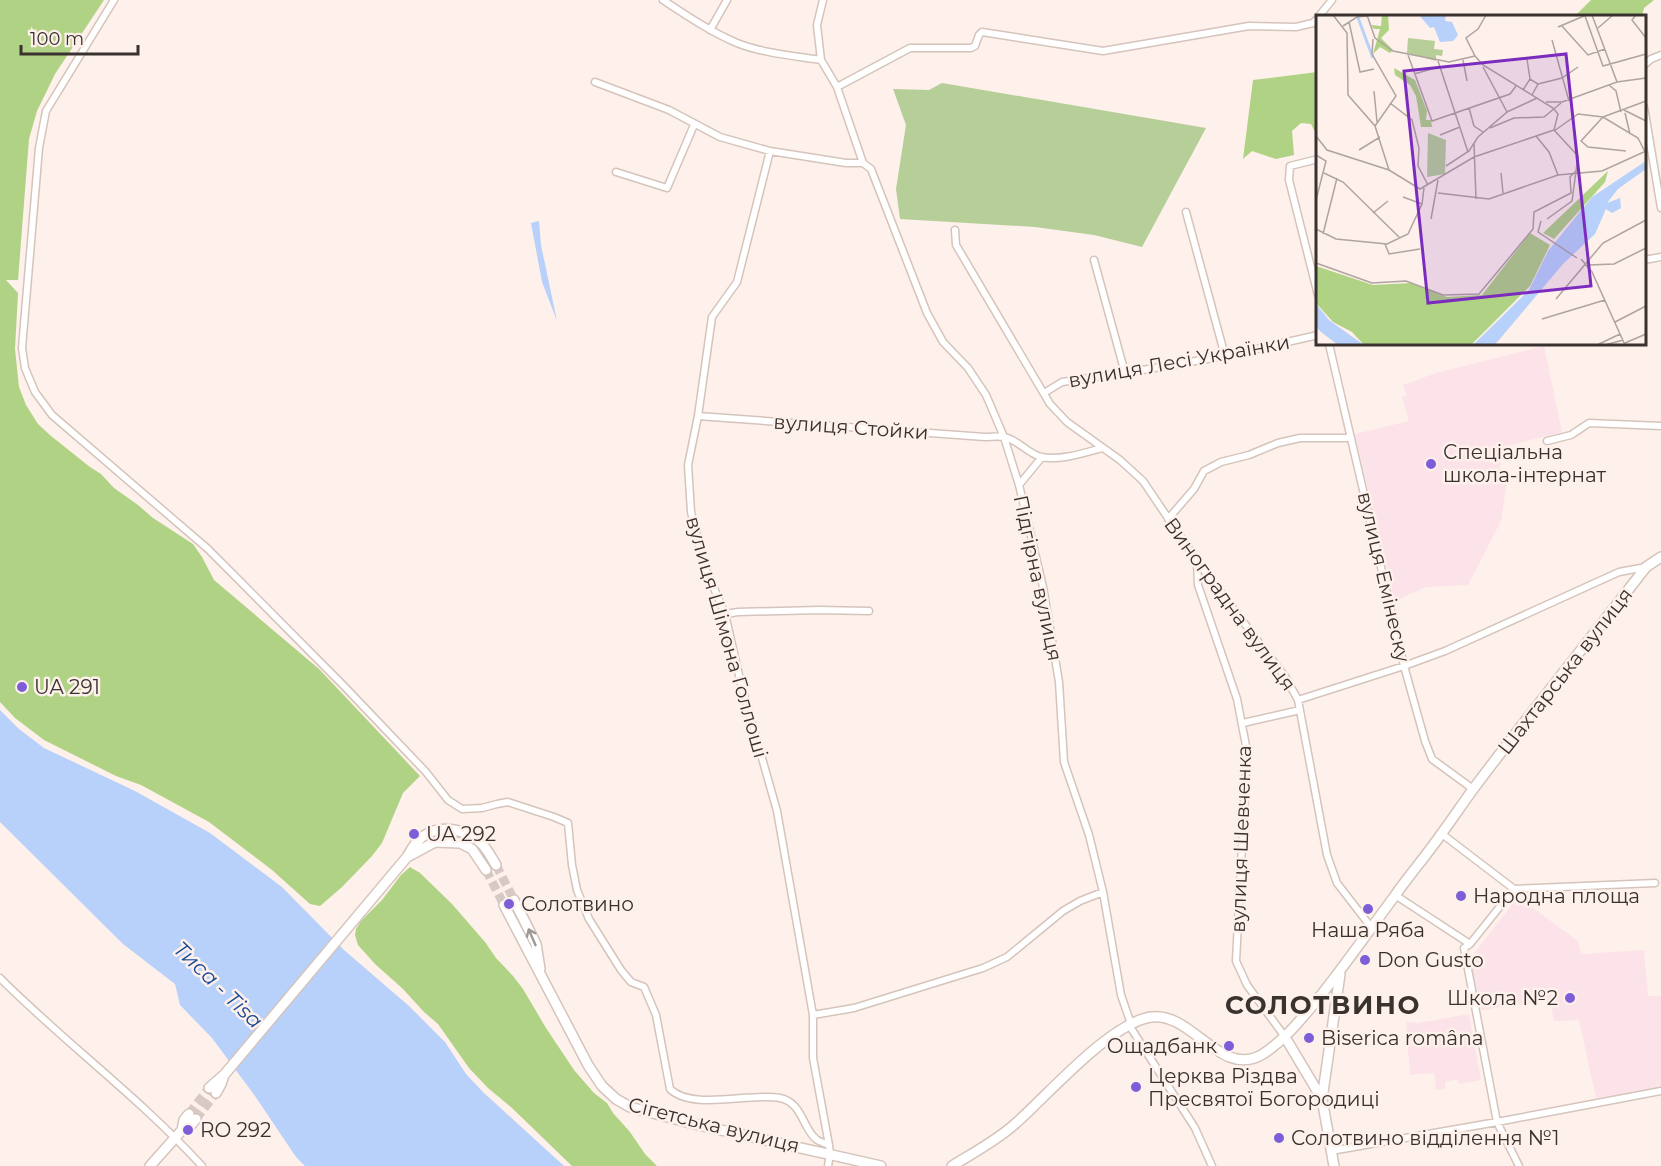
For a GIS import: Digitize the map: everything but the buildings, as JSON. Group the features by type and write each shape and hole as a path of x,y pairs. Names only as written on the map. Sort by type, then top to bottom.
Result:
{"street":[{"path":"114,0 46,111 39,148 22,348 25,368 35,392 52,416 208,549 343,685 426,772 448,800 462,809 482,808 508,802 568,823 577,890 589,919 621,970 631,982 644,987 656,1015 670,1089 676,1094 691,1099 776,1097 788,1100 802,1116 815,1138 829,1150"},
{"path":"663,0 710,30 739,44 821,60 816,26 823,0"},
{"path":"710,30 727,0"},
{"path":"1320,15 1332,0"},
{"path":"837,87 910,48 971,48 975,46 982,32 1103,51 1249,26 1296,27 1313,23 1316,19"},
{"path":"1646,63 1661,55"},
{"name":"Підгірна вулиця","path":"821,60 837,87 863,163 871,169 927,313 943,342 968,368 986,395 1004,437 1019,485 1043,587 1059,682 1064,762 1089,835 1103,892 1121,995 1130,1025 1195,1128 1212,1166"},
{"path":"595,82 669,110 720,137 770,151 846,163 863,163"},
{"path":"1646,119 1661,208"},
{"path":"616,172 668,188 694,125"},
{"name":"вулиця Шімона Голлоші","path":"770,151 737,282 712,317 698,416 688,465 691,512 704,565 725,614 741,684 777,811 813,1015 813,1058 829,1150 828,1166"},
{"path":"1316,159 1290,165 1289,180 1316,292"},
{"path":"1186,212 1225,356"},
{"name":"Виноградна вулиця","path":"955,230 956,245 1050,404 1067,422 1120,460 1143,481 1197,561 1286,678 1298,700 1444,651 1619,572 1646,567"},
{"path":"1646,260 1661,257"},
{"path":"1095,260 1125,373"},
{"name":"вулиця Лесі Українки","path":"1044,393 1062,382 1225,356 1316,335"},
{"name":"вулиця Емінеску","path":"1329,345 1404,666 1425,741 1432,759 1473,789"},
{"name":"вулиця Стойки","path":"698,416 1004,437"},
{"path":"1547,441 1571,435 1589,423 1661,426"},
{"path":"1004,437 1014,441 1026,451 1042,457 1059,458 1102,448"},
{"path":"1168,519 1194,489 1204,471 1221,462 1249,455 1278,442 1300,438 1351,438"},
{"path":"1019,485 1042,457"},
{"name":"Шахтарська вулиця","path":"1473,789 1646,567 1661,556"},
{"name":"вулиця Шевченка","path":"1197,561 1198,585 1237,699 1247,750 1236,961 1247,986 1285,1037"},
{"path":"725,614 819,610 868,611"},
{"path":"1298,700 1327,855 1337,883 1371,927"},
{"path":"1243,723 1300,710"},
{"path":"952,1166 1014,1125 1106,1041 1130,1025 1150,1017 1161,1017 1176,1022 1229,1058 1251,1059 1262,1054 1285,1037 1340,972 1473,789"},
{"path":"212,1090 221,1084 226,1072 424,835 434,831 462,832 479,841 496,865"},
{"path":"1442,834 1514,889 1655,883"},
{"path":"405,859 435,842 460,843 472,849 486,870"},
{"path":"1514,889 1470,944 1464,948 1497,1122 1519,1166"},
{"path":"813,1015 854,1008 983,968 1007,957 1063,911 1103,892"},
{"path":"1395,895 1470,944"},
{"name":"Сігетська вулиця","path":"514,900 536,944 542,977"},
{"name":"Сігетська вулиця","path":"504,905 588,1065 602,1086 616,1099 630,1107 683,1121 829,1150 881,1166"},
{"path":"1334,1166 1323,1099 1340,972"},
{"path":"0,978 50,1025 178,1134 202,1166"},
{"path":"1285,1037 1323,1099"},
{"path":"1331,1151 1661,1091"},
{"path":"150,1166 178,1134 191,1125 193,1116"}],"shaded area":[{"name":"Спеціальна школа-інтернат","path":"1544,346 1562,432 1503,447 1498,480 1507,481 1501,521 1468,585 1426,587 1395,601 1355,434 1409,421 1402,397 1407,396 1403,385 1436,373"},
{"name":"Школа №2","path":"1518,897 1578,941 1581,954 1644,950 1648,996 1661,996 1661,1087 1596,1098 1579,1020 1554,1021 1550,1000 1481,1010 1470,959"},
{"path":"1469,1014 1481,1080 1459,1084 1457,1079 1445,1082 1445,1089 1436,1090 1434,1073 1410,1075 1406,1022 1418,1023"}],"green space":[{"path":"0,0 104,0 55,74 37,111 29,139 18,280 6,280 18,293 15,349 19,387 26,405 38,424 51,436 153,518 193,544 214,580 319,669 420,776 403,793 382,843 372,856 320,906 310,904 272,870 209,822 141,785 116,776 44,740 15,718 0,702"},
{"path":"1591,0 1654,0 1644,8 1642,15 1576,15"},
{"path":"1316,72 1316,134 1311,124 1301,123 1292,131 1294,155 1276,159 1252,151 1243,159 1253,80"},
{"path":"942,83 1206,128 1142,247 1094,235 1035,227 900,219 896,189 906,125 893,89 929,90"},
{"path":"410,867 420,873 452,904 485,942 523,989 574,1070 594,1093 607,1103 645,1154 657,1166 572,1166 488,1088 469,1068 438,1024 358,945 355,935 361,921"}],"water":[{"path":"539,221 541,245 557,321 542,282 531,223"},
{"name":"Тиса - Tisa","path":"0,710 19,729 44,748 135,791 210,833 282,887 344,950 409,1006 445,1042 466,1074 483,1092 564,1166 305,1166 296,1157 212,1038 180,1005 175,984 123,944 0,822"}],"tunnel":[{"path":"496,865 514,900"},
{"path":"486,870 504,905"},
{"path":"189,1114 209,1088"},
{"path":"196,1119 216,1093"}],"place":[{"name":"Спеціальна школа-інтернат","path":"1431,464"},
{"name":"UA 291","path":"22,687"},
{"name":"UA 292","path":"414,834"},
{"name":"Народна площа","path":"1461,896"},
{"name":"Солотвино","path":"509,904"},
{"name":"Наша Ряба","path":"1368,909"},
{"name":"Don Gusto","path":"1365,960"},
{"name":"Школа №2","path":"1570,998"},
{"name":"Biserica româna","path":"1309,1038"},
{"name":"Ощадбанк","path":"1229,1046"},
{"name":"Церква Різдва Пресвятої Богородиці","path":"1136,1087"},
{"name":"RO 292","path":"188,1130"},
{"name":"Солотвино відділення №1","path":"1279,1138"}],"district":[{"name":"СОЛОТВИНО","path":"1323,1005"}]}
